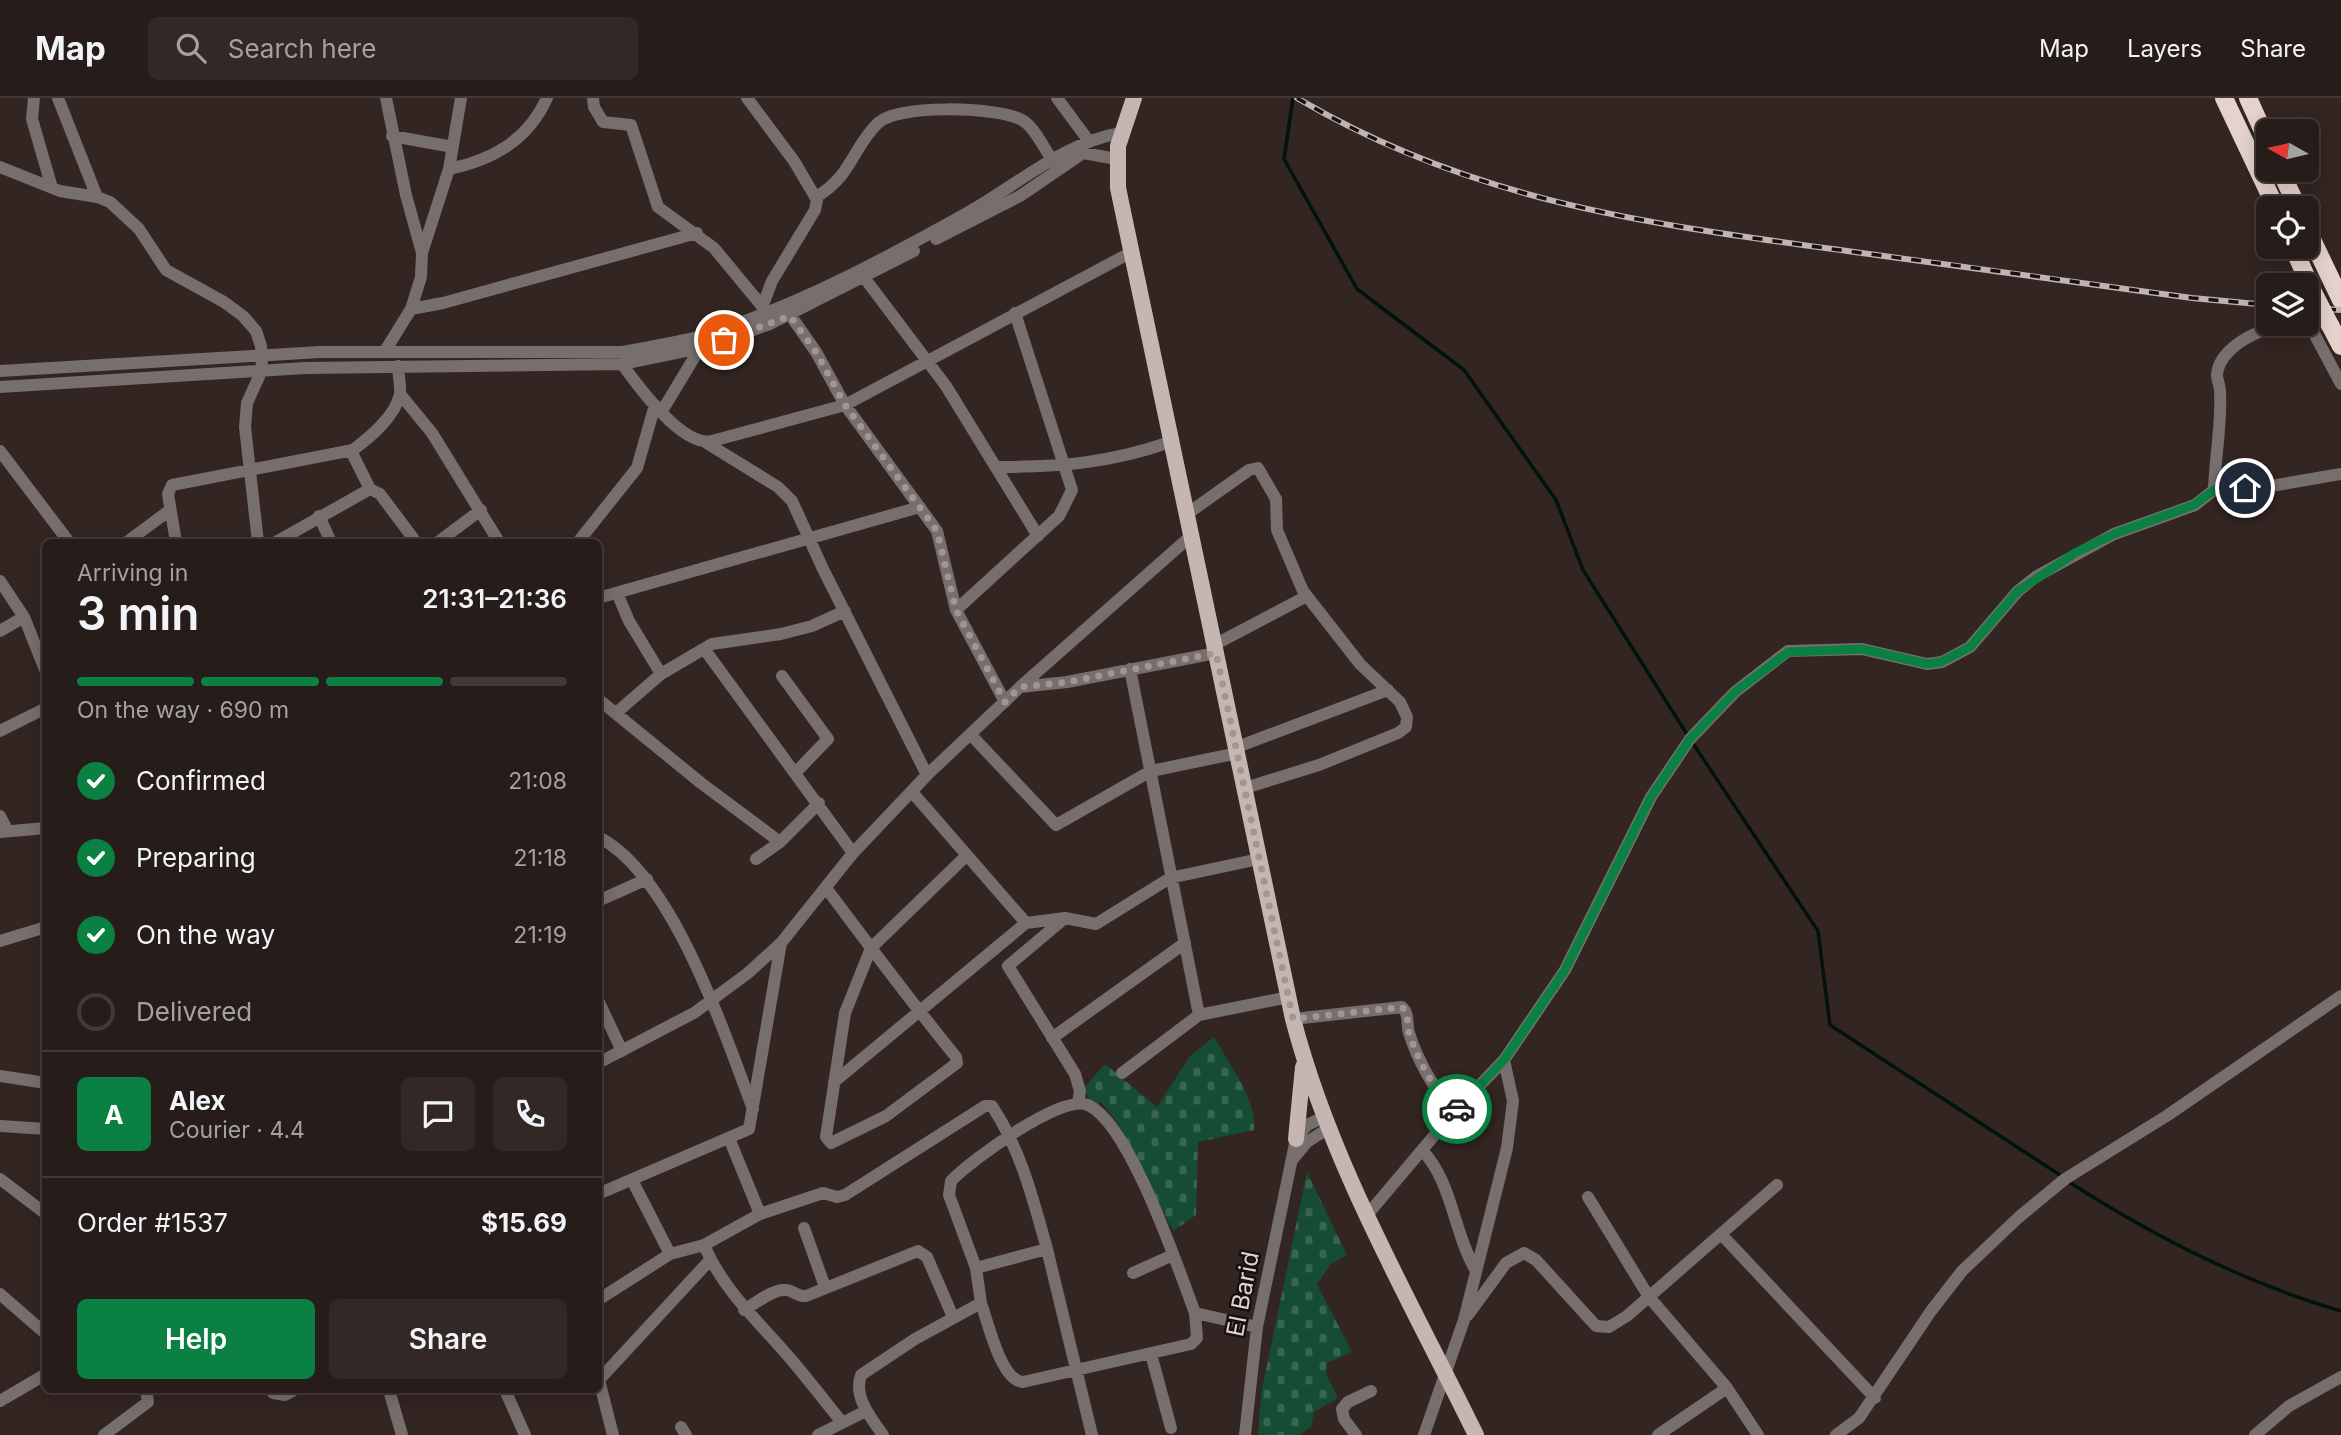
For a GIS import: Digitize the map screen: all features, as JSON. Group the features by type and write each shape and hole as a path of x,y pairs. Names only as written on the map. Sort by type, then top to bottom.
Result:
{"highway":[{"path":"2224,98 2270,196"},
{"path":"2248,98 2258,119"},
{"path":"2319,254 2341,300"},
{"path":"2298,259 2341,346"}],"main road":[{"path":"1134,98 1121,133 1116,159 1118,188 1293,1019 1304,1062 1327,1123 1368,1214 1476,1435"},
{"path":"1296,1139 1304,1062"}],"street":[{"path":"33,98 32,119 52,188"},
{"path":"58,98 97,197"},
{"path":"386,98 392,135 422,253"},
{"path":"385,351 411,309 421,276 422,253 449,169 461,98"},
{"path":"449,169 490,157 511,145 526,131 546,101 559,98"},
{"path":"593,98 601,120 631,125 658,207 697,233 731,266 775,322"},
{"path":"747,98 816,197 815,210 772,281 765,308"},
{"path":"1057,98 1088,140"},
{"path":"816,197 845,174 881,121 916,110 956,110 1020,119 1029,126 1053,161"},
{"path":"0,371 261,355 385,351 622,352 699,336 765,308 783,304 939,228 1088,140 1121,133"},
{"path":"392,135 453,147"},
{"path":"0,387 262,370 622,364 701,348 790,316 1020,197 1081,154 1091,153 1116,159"},
{"path":"0,167 52,188 110,202 139,229 166,270 243,316 260,338 262,370 247,403 248,468 258,539"},
{"path":"411,309 443,303 697,233"},
{"path":"705,442 845,405 1130,253"},
{"path":"863,276 927,359 1038,536"},
{"path":"783,304 816,352 845,405 920,506 940,540 956,610 1005,702"},
{"path":"956,610 1059,516 1070,499 1072,482 1057,451 1015,313"},
{"path":"2214,490 2220,392 2217,373 2225,357 2241,341 2284,324 2310,326 2341,384"},
{"path":"580,539 637,468 659,408 701,348"},
{"path":"622,364 659,408 693,439 705,442 787,494 927,775"},
{"path":"175,539 168,494 172,485 248,468 351,451 374,433 400,394 398,366"},
{"path":"400,394 419,414 497,539"},
{"path":"997,467 1066,467 1126,458 1170,442"},
{"path":"0,451 67,539"},
{"path":"351,451 370,489 380,494 414,539"},
{"path":"1187,514 1249,470 1258,468 1276,499 1277,530 1307,596 1360,664 1401,702 1408,717 1404,729 1319,765 1245,788"},
{"path":"1368,1214 1454,1112 1504,1060 1565,970 1651,797 1690,739 1735,692 1788,652 1862,649 1927,664 1941,662 1970,647 2018,591 2037,576 2114,534 2194,505 2214,490 2277,485 2341,474"},
{"path":"281,539 370,489"},
{"path":"602,597 742,555 809,540 920,506"},
{"path":"131,539 170,510"},
{"path":"442,539 481,510"},
{"path":"320,516 330,539"},
{"path":"602,1061 713,1002 781,943 853,853 927,775 972,736 1020,687 1192,535"},
{"path":"0,581 24,617 42,662"},
{"path":"617,593 629,621 662,674"},
{"path":"1020,687 1068,682 1215,649 1307,596"},
{"path":"616,713 662,674 720,642 797,630 845,611"},
{"path":"0,631 24,617"},
{"path":"705,650 853,853"},
{"path":"1130,669 1199,1015"},
{"path":"782,676 828,739 796,772"},
{"path":"972,736 1056,825 1151,771 1238,750 1388,690"},
{"path":"602,702 701,783 780,842"},
{"path":"0,731 42,710"},
{"path":"912,792 965,857 1026,923"},
{"path":"756,859 780,842 819,803"},
{"path":"0,816 4,831 42,828"},
{"path":"602,839 618,849 647,879 713,1002 753,1109"},
{"path":"827,888 871,948 918,1011 956,1057 957,1063 886,1116 831,1143 826,1137 845,1013 871,948 965,857"},
{"path":"834,1082 1026,923 1065,918 1096,924 1170,878 1259,859"},
{"path":"602,896 647,879"},
{"path":"1008,966 1065,918"},
{"path":"0,941 42,928"},
{"path":"602,1192 749,1129 781,943"},
{"path":"1052,1038 1185,943"},
{"path":"994,949 1008,966 1077,1078 1078,1103"},
{"path":"1836,1435 1859,1418 1931,1311 1962,1271 2019,1217 2065,1179 2168,1115 2341,996"},
{"path":"1122,1073 1199,1015 1289,997"},
{"path":"1293,1019 1402,1007 1407,1012 1409,1031 1436,1090 1454,1112"},
{"path":"602,1008 622,1051"},
{"path":"1424,1435 1447,1376 1464,1320 1513,1114 1504,1060"},
{"path":"1,1074 42,1082"},
{"path":"1078,1103 1091,1106 1116,1129 1173,1255 1195,1313 1195,1342 1023,1382 1012,1379 1004,1370 981,1303 976,1268 949,1187 961,1170 1010,1135 1078,1103"},
{"path":"602,1297 670,1254 704,1244 760,1214 822,1193 837,1198 845,1195 985,1105 992,1106 1010,1135 1027,1180 1078,1370 1092,1435"},
{"path":"1296,1139 1307,1125 1327,1123"},
{"path":"1291,1162 1327,1123"},
{"path":"0,1126 42,1129"},
{"path":"729,1138 760,1214"},
{"name":"El Barid","path":"1245,1435 1257,1327 1296,1139"},
{"path":"1422,1150 1434,1163 1448,1193 1464,1250 1475,1269"},
{"path":"0,1179 42,1211"},
{"path":"632,1180 670,1254"},
{"path":"1464,1320 1506,1263 1522,1253 1536,1260 1596,1326 1615,1324 1777,1185"},
{"path":"1588,1197 1649,1297 1727,1388 1758,1435"},
{"path":"804,1228 825,1287"},
{"path":"1720,1234 1874,1398"},
{"path":"704,1244 710,1259 744,1310 789,1357 841,1421"},
{"path":"976,1268 1047,1249"},
{"path":"744,1310 779,1291 788,1290 802,1296 908,1253 921,1251 927,1257 953,1317"},
{"path":"1133,1273 1173,1255"},
{"path":"602,1377 710,1259"},
{"path":"0,1294 42,1331"},
{"path":"883,1435 866,1410 859,1386 861,1375 953,1317 981,1303"},
{"path":"1195,1313 1257,1327"},
{"path":"1152,1354 1171,1428"},
{"path":"0,1401 42,1376"},
{"path":"2255,1435 2288,1406 2341,1377"},
{"path":"1658,1435 1727,1388"},
{"path":"1356,1435 1344,1419 1342,1409 1348,1402 1371,1391"},
{"path":"602,1392 613,1435"},
{"path":"104,1435 148,1402 146,1393"},
{"path":"390,1393 402,1435"},
{"path":"506,1393 525,1435"},
{"path":"817,1435 866,1410"}],"green space":[{"path":"1214,1037 1246,1094 1254,1118 1254,1130 1198,1142 1196,1215 1173,1231 1116,1121 1101,1102 1093,1106 1084,1088 1105,1064 1157,1107 1190,1056"},
{"path":"1307,1172 1347,1255 1331,1264 1317,1284 1352,1352 1327,1363 1326,1373 1338,1398 1314,1412 1311,1427 1300,1435 1258,1435 1261,1394"}],"waterway":[{"path":"1293,98 1284,159 1357,289 1464,370 1556,500 1583,570 1690,739 1818,931 1830,1025 2063,1177"},
{"path":"2069,1182 2133,1221 2200,1256 2270,1287 2341,1311"}],"railway":[{"path":"1297,98 1363,133 1429,162 1496,185 1632,218 1847,251 2192,298 2256,304"},
{"path":"2319,309 2341,310"}],"way so far":[{"path":"724,340 790,316 816,352 845,405 937,531 956,610 981,663 1005,702 1020,687 1068,682 1216,653 1293,1019 1402,1007 1407,1012 1409,1031 1436,1090 1454,1112 1457,1109"}],"route":[{"path":"1457,1109 1504,1060 1565,970 1651,797 1690,739 1735,692 1788,652 1832,648 1862,649 1927,664 1941,662 1970,647 2018,591 2075,553 2114,534 2188,508 2214,490 2245,488"}]}
